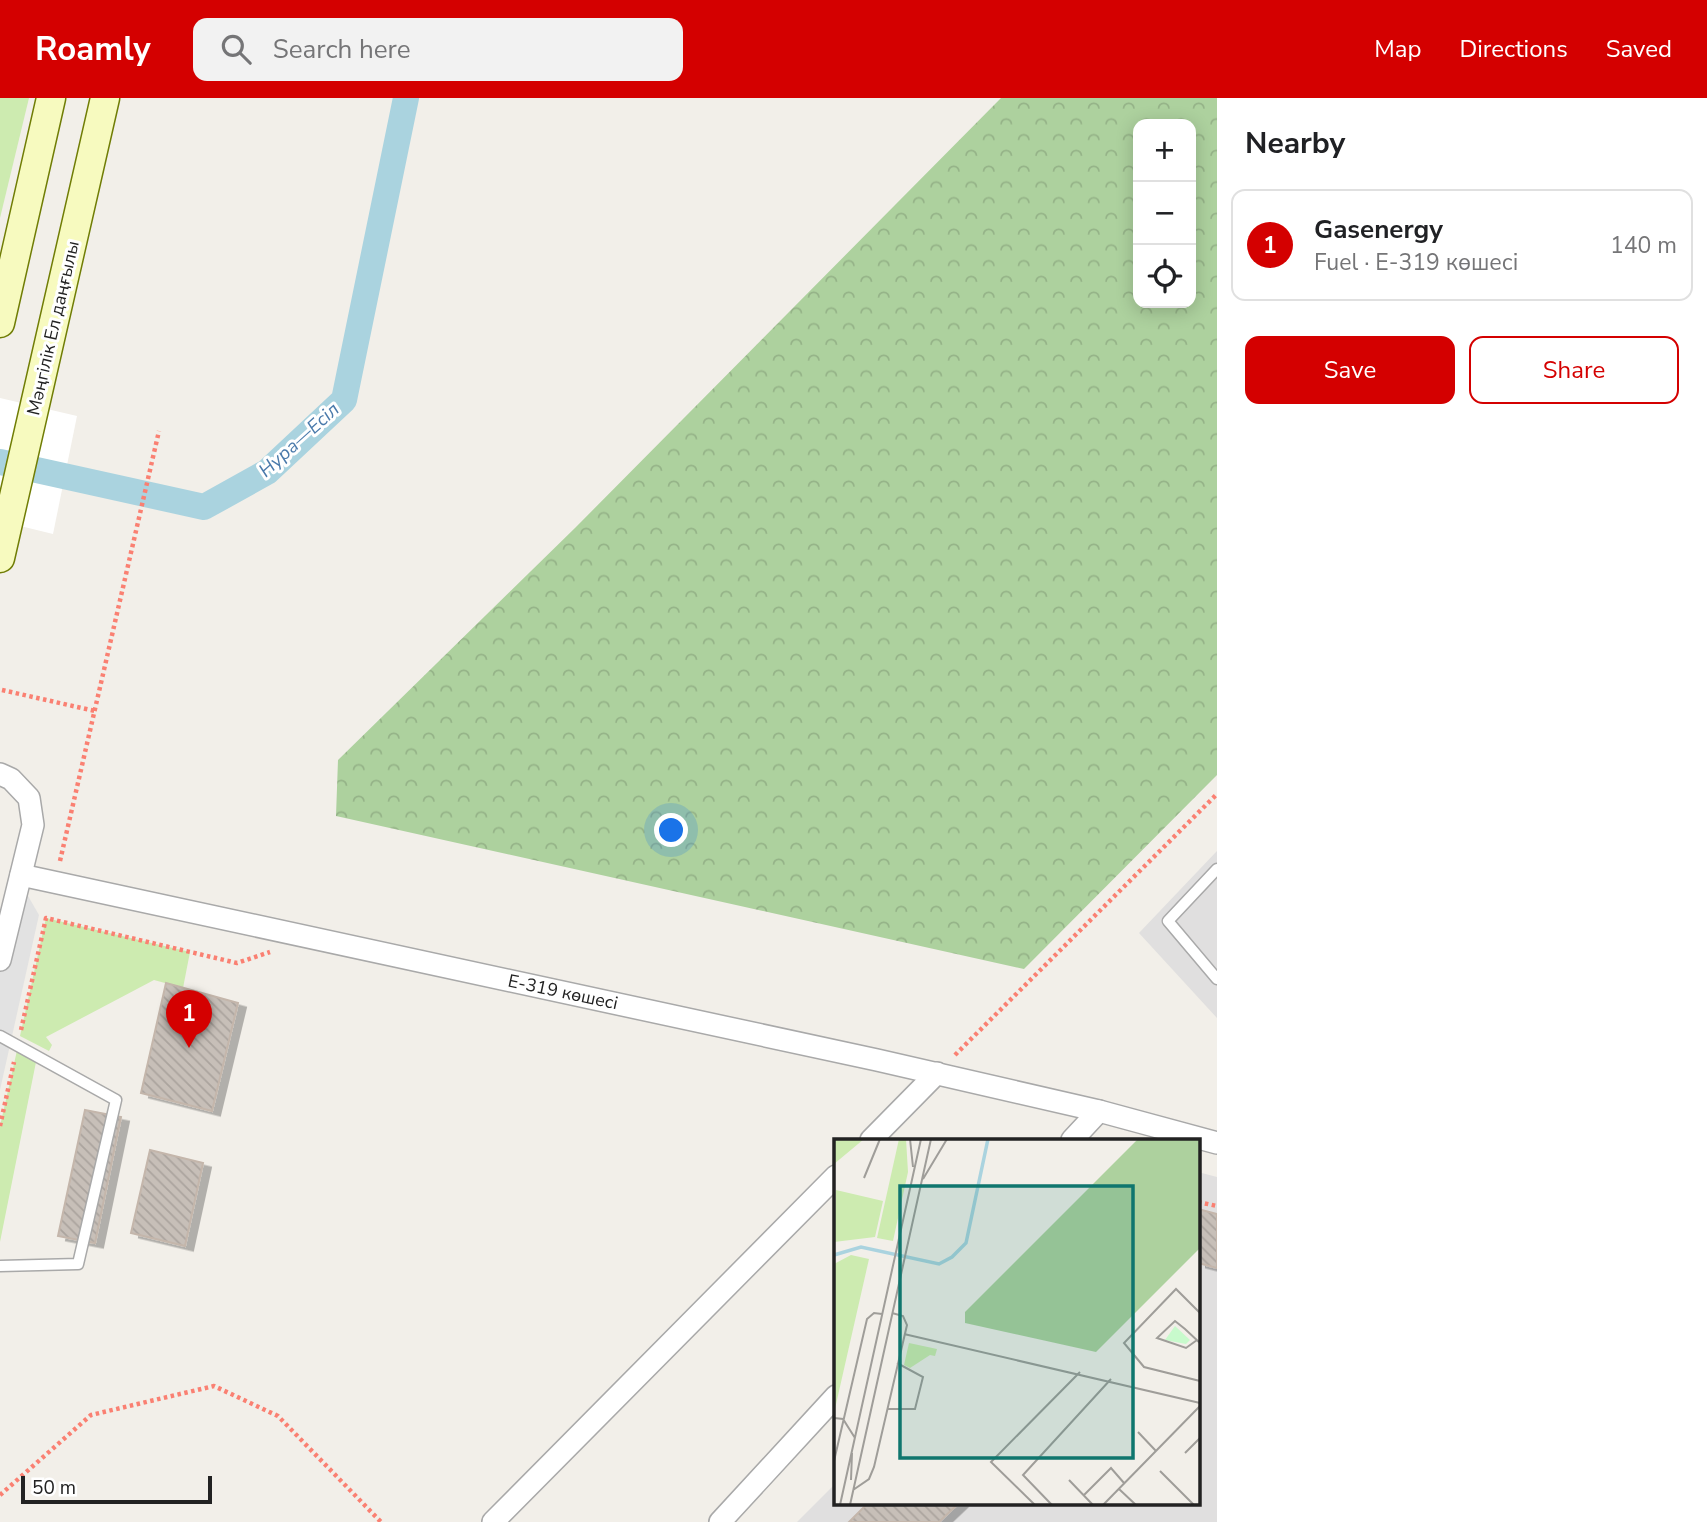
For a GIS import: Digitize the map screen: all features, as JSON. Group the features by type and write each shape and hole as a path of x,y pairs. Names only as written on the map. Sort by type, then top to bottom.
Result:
{"main road":[{"path":"0,323 51,98"},
{"name":"Мәңгілік Ел даңғылы","path":"3,546 105,98"}],"street":[{"path":"0,774 11,779 29,798 33,825 0,960"},
{"name":"Е-319 көшесі","path":"20,876 937,1073 1099,1111 1217,1143"},
{"path":"872,1139 937,1073"},
{"path":"1073,1139 1099,1111"},
{"path":"494,1522 834,1178"},
{"path":"719,1522 834,1397"}],"lane":[{"path":"1217,869 1168,921 1217,979"},
{"path":"0,1036 116,1100 78,1264 0,1266"}],"path":[{"path":"57,872 159,432"},
{"path":"2,690 94,711"},
{"path":"937,1073 1217,794"},
{"path":"0,1126 46,918 237,963 277,950"},
{"path":"0,1495 91,1415 214,1386 278,1416 381,1522"}],"shaded area":[{"path":"1217,851 1217,1018 1139,933"},
{"path":"13,870 39,915 0,1090 0,925"},
{"path":"1200,1173 1217,1177 1217,1522 797,1522 834,1485 834,1504 1200,1504"}],"green space":[{"path":"0,98 29,98 0,218"},
{"path":"1001,98 1217,98 1217,775 1024,969 336,816 338,760 576,527"},
{"path":"46,918 190,952 183,988 154,980 46,1037 52,1045 49,1051 20,1036"},
{"path":"18,1046 37,1057 0,1242 0,1126"}],"pier":[{"path":"0,398 77,416 53,534 0,521"}],"building":[{"path":"166,983 238,1003 212,1111 141,1093"},
{"path":"85,1110 121,1117 95,1243 58,1236"},
{"path":"150,1150 203,1163 185,1246 131,1233"},
{"path":"1200,1210 1217,1214 1217,1268 1200,1264"},
{"path":"867,1504 958,1504 939,1522 849,1522"}],"waterway":[{"name":"Нура—Есіл","path":"0,462 204,507 267,472 344,400 406,98"}],"place":[{"name":"Gasenergy","path":"189,1048"}]}
